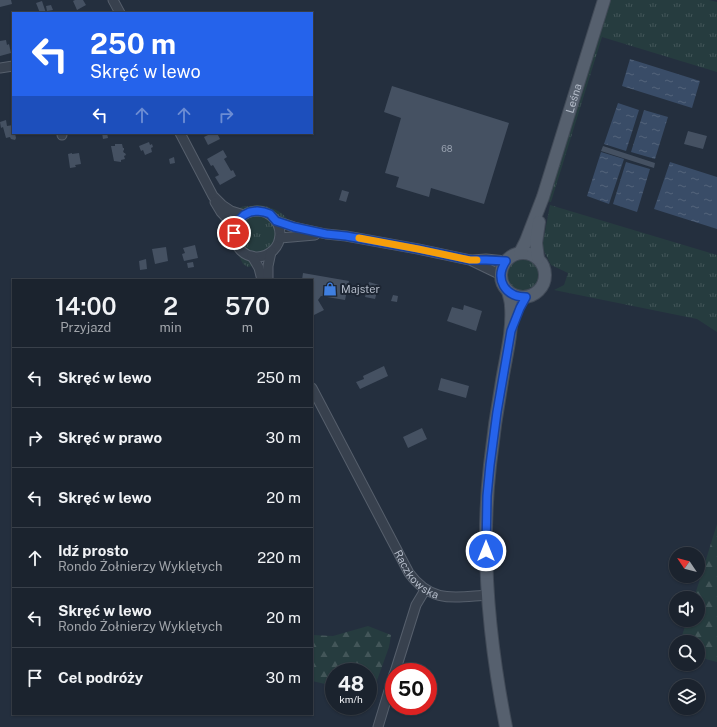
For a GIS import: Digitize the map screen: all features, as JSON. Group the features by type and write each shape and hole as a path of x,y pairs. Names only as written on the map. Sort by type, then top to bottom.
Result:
{"main road":[{"name":"Leśna","path":"520,252 526,241 543,197 604,0"},
{"name":"Leśna","path":"538,258 536,243 543,197"},
{"path":"506,727 493,650 486,576 486,526 490,465 497,412 511,331 512,305 508,291 503,284 501,275 503,265 506,261 512,255 520,252 530,253 542,262 546,271 545,281 540,290 531,296 526,297 517,296 508,291"},
{"path":"511,331 526,297"}],"street":[{"path":"113,0 119,12"},
{"path":"0,68 12,66"},
{"path":"181,134 214,196 222,205 231,211 244,215"},
{"path":"214,196 215,203 221,212 235,227"},
{"path":"250,212 264,212 270,214 276,221 279,225 280,238 278,244 271,252 256,257 243,252 238,247 235,240 235,227 244,215 250,212"},
{"path":"276,221 294,227 326,234 346,236 470,260 506,261"},
{"path":"280,238 326,234"},
{"path":"268,279 268,266 271,252"},
{"path":"252,256 259,268 262,279"},
{"path":"470,260 501,275"},
{"name":"Raczkowska","path":"313,390 414,580 425,590 437,595 449,597 488,595"},
{"path":"397,663 416,604 425,590"},
{"path":"378,727 385,703"}],"green space":[{"path":"608,0 709,0 717,2 717,72 602,37 551,202 546,201"},
{"path":"259,205 282,213 288,220 289,224 280,219 274,212 266,208 253,207 243,211 237,211 241,207"},
{"path":"550,205 717,255 717,332 697,319 554,290 564,285 568,273 551,265 542,247"},
{"path":"257,211 270,215 276,221 280,234 276,247 270,253 257,257 244,253 238,247 234,234 238,221 244,215"},
{"path":"231,240 240,253 256,265 248,267 243,264"},
{"path":"524,256 534,259 539,264 542,274 539,284 534,289 524,292 514,289 509,284 506,274 509,264 514,259"},
{"path":"717,524 717,662 705,659 705,635 682,635 685,627 705,627 705,591 696,591 699,583 705,583 705,563"},
{"path":"368,626 391,635 389,647 377,680 377,663 325,663 325,684 313,681 313,635 333,636"}],"water":[{"path":"630,59 700,81 692,108 622,86"},
{"path":"618,103 639,110 626,151 604,144"},
{"path":"644,110 668,117 655,159 631,152"},
{"path":"601,152 624,159 609,204 587,196"},
{"path":"626,162 650,169 637,212 613,204"},
{"path":"670,162 717,177 717,229 654,209"}],"building":[{"path":"0,0 11,0 12,4 0,7"},
{"path":"83,0 86,5 77,10 73,1"},
{"path":"42,1 46,12 40,12 36,3"},
{"path":"51,5 53,10 47,11 46,6"},
{"path":"6,40 7,45 9,44 11,53 0,56 0,41"},
{"path":"392,86 509,123 484,204 431,188 429,197 396,187 399,177 385,173 401,118 384,112"},
{"path":"6,120 7,126 12,125 12,134 15,134 15,140 11,139 10,137 6,138 0,122"},
{"path":"688,131 707,136 703,149 684,144"},
{"path":"102,134 107,134 108,138 103,139"},
{"path":"210,134 218,134 220,139 208,145 204,137"},
{"path":"149,142 153,147 151,148 152,152 145,155 139,146"},
{"path":"115,144 122,144 124,148 123,151 126,155 124,156 125,159 121,160 121,162 114,161 111,146 115,146"},
{"path":"603,146 655,163 654,168 601,151"},
{"path":"223,150 227,157 224,159 231,171 233,170 236,176 220,185 215,177 219,175 207,159"},
{"path":"79,153 81,164 70,168 68,154"},
{"path":"174,157 175,163 170,164 169,159"},
{"path":"342,190 349,192 346,202 339,200"},
{"path":"195,245 198,258 184,261 182,254 185,253 183,248"},
{"path":"166,247 168,261 155,264 152,249"},
{"path":"146,259 147,269 140,270 139,261"},
{"path":"193,262 194,267 188,268 187,263"},
{"name":"Majster","path":"303,273 349,281 345,300 321,296 318,300 324,310 313,316 313,279 302,279"},
{"path":"369,282 379,285 375,299 365,297"},
{"path":"393,295 398,296 397,302 391,301"},
{"path":"464,305 482,311 476,331 447,321 452,307 463,310"},
{"path":"384,366 388,376 360,389 356,382 364,379 363,376"},
{"path":"441,378 469,386 466,398 438,390"},
{"path":"422,428 427,439 408,448 403,437"}],"slow traffic":[{"path":"359,238 470,260 477,260"}],"place":[{"name":"Majster","path":"330,289"}],"route":[{"path":"234,233 235,227 244,215 257,211 270,214 276,221 294,227 326,234 346,236 418,249 470,260 506,261 503,265 501,275 505,288 512,294 526,297 511,331 497,412 487,496 486,551"}]}
